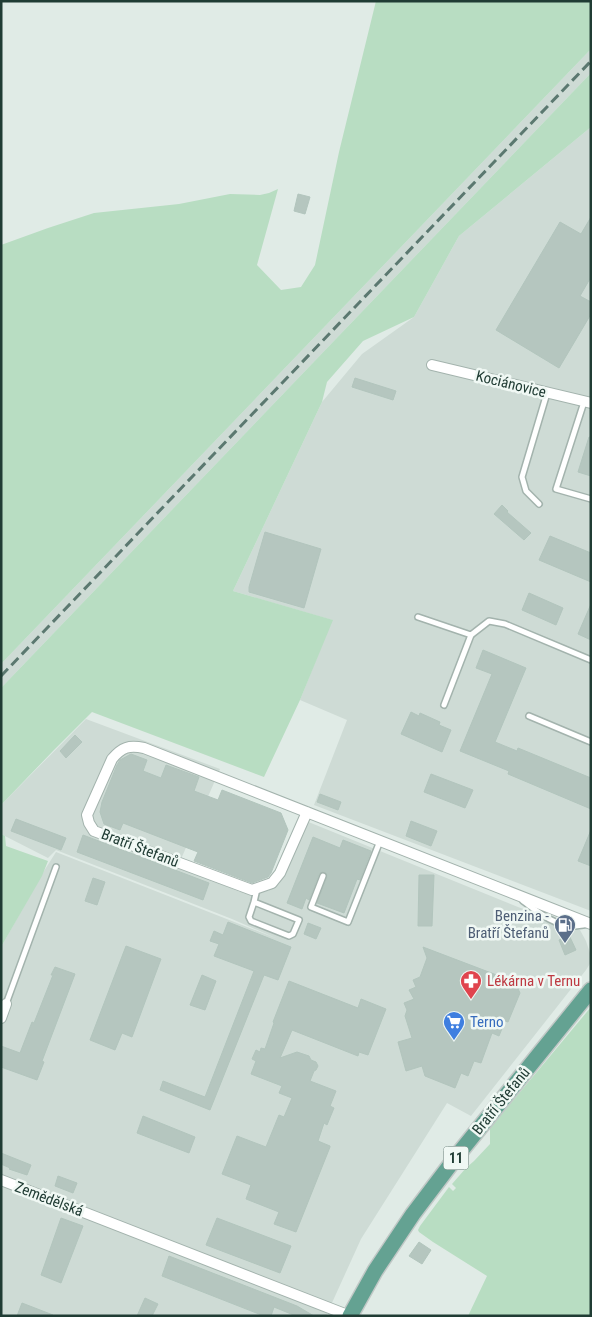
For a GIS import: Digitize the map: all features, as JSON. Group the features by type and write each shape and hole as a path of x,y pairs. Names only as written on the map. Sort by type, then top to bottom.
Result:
{"main road":[{"name":"Bratří Štefanů","path":"350,1316 375,1271 413,1214 460,1152 591,990"}],"street":[{"name":"Kociánovice","path":"432,365 587,402"},
{"name":"Bratří Štefanů","path":"257,888 252,890 94,831 87,815 116,754 124,748 134,746 144,748 590,924"},
{"path":"257,888 272,883 280,872 307,812"},
{"path":"1,1018 6,1004"},
{"name":"Zemědělská","path":"1,1180 98,1218"},
{"name":"Bratří Štefanů","path":"98,1218 350,1316"}],"lane":[{"path":"539,504 526,491 522,477 547,393"},
{"path":"587,402 556,489 591,499"},
{"path":"418,618 471,635"},
{"path":"444,705 471,635 489,621 505,624 591,660"},
{"path":"530,716 591,742"},
{"path":"323,876 311,907 348,922 380,841"},
{"path":"6,1004 56,867"},
{"path":"254,902 299,920 293,934 288,936 250,921 249,917 257,888"}],"shaded area":[{"path":"591,49 591,73 1,688 1,664"},
{"path":"591,127 591,911 314,805 347,720 300,700 332,620 233,591 322,402 362,354 414,317 459,236"},
{"path":"86,719 220,769 178,866 240,892 268,891 279,884 306,821 518,907 580,930 586,941 591,962 586,970 471,1116 447,1103 361,1239 326,1316 1,1316 1,947 56,852 278,939 56,850 48,858 1,834 1,805"}],"green space":[{"path":"376,1 591,1 591,49 1,664 1,245 94,213 179,204 230,194 260,195 278,189 257,265 281,290 301,287 315,265 339,152"},
{"path":"591,73 591,127 459,236 414,317 363,341 327,382 322,402 233,591 333,620 300,700 264,777 92,712 1,805 1,688"},
{"path":"1,834 5,836 6,846 48,861 42,876 1,947"},
{"path":"591,1007 591,1316 468,1316 487,1276 433,1242 418,1230 449,1187 453,1191 456,1188 452,1184 490,1144 490,1128"}],"building":[{"path":"298,194 310,197 305,214 294,211"},
{"path":"591,217 591,277 580,296 591,302 591,314 559,368 496,330 560,222 581,234"},
{"path":"355,378 396,391 393,400 352,387"},
{"path":"589,437 591,437 591,476 578,472"},
{"path":"502,505 507,512 531,533 524,540 494,514"},
{"path":"265,532 321,549 304,608 249,592"},
{"path":"550,536 591,553 591,582 539,560"},
{"path":"529,593 563,608 556,625 522,610"},
{"path":"591,604 591,640 578,634"},
{"path":"483,650 526,668 495,742 517,751 518,748 591,778 591,809 508,774 509,771 460,751 492,674 476,668"},
{"path":"411,712 419,716 420,713 440,722 439,725 451,730 442,752 401,734"},
{"path":"75,735 82,742 66,758 60,751"},
{"path":"131,754 147,760 143,771 161,778 166,765 199,777 194,791 218,800 222,790 281,813 288,830 268,877 252,883 194,861 198,852 123,823 120,830 104,824 100,812 102,802 120,760"},
{"path":"431,774 473,790 465,808 424,792"},
{"path":"320,794 341,802 338,810 317,802"},
{"path":"16,819 66,838 61,850 11,831"},
{"path":"411,821 437,831 431,846 406,836"},
{"path":"591,830 591,866 578,861"},
{"path":"83,835 209,883 203,900 77,852"},
{"path":"313,837 340,848 343,840 371,851 360,880 357,879 344,913 317,903 327,877 327,874 324,872 319,874 309,900 306,898 302,909 287,903"},
{"path":"419,875 434,875 432,926 418,926"},
{"path":"93,878 105,882 97,905 85,901"},
{"path":"228,922 291,947 278,980 264,975 210,1110 160,1090 163,1081 205,1097 254,971 214,956 219,944 210,941 214,931 223,935"},
{"path":"308,923 321,928 316,939 304,934"},
{"path":"569,935 576,950 565,955 559,940"},
{"path":"126,946 161,959 132,1037 122,1033 115,1050 90,1040"},
{"path":"423,947 515,982 520,993 508,1022 505,1021 499,1036 492,1033 481,1063 474,1061 468,1076 461,1073 455,1088 425,1076 422,1066 406,1071 398,1042 412,1038 405,1016 407,1010 404,1003 414,999 409,990 416,987 413,980 420,977 427,958"},
{"path":"55,967 75,974 42,1061 44,1062 37,1080 1,1067 1,1046 20,1053 32,1022 34,1023"},
{"path":"202,975 216,981 205,1010 190,1005"},
{"path":"289,981 358,1008 361,999 386,1009 368,1055 359,1052 358,1056 292,1030 280,1058 297,1052 309,1056 318,1066 310,1081 336,1091 330,1106 334,1108 327,1125 324,1123 318,1141 330,1147 296,1232 274,1224 279,1212 246,1199 251,1185 222,1174 237,1136 266,1147 279,1115 284,1117 292,1098 279,1093 282,1086 251,1074 256,1061 252,1059 256,1050 260,1052 261,1048 265,1049"},
{"path":"143,1116 195,1137 189,1153 137,1133"},
{"path":"1,1153 31,1165 27,1175 1,1164"},
{"path":"58,1176 77,1183 73,1193 55,1186"},
{"path":"61,1218 83,1226 61,1283 41,1275"},
{"path":"217,1218 291,1246 280,1273 206,1245"},
{"path":"419,1242 431,1250 422,1264 409,1256"},
{"path":"169,1256 297,1306 314,1316 296,1316 274,1307 271,1316 264,1316 162,1276"},
{"path":"145,1298 158,1304 152,1316 137,1316"},
{"path":"22,1303 53,1315 53,1316 17,1316"}],"railway":[{"path":"1,676 591,61"}],"place":[{"name":"Benzina - Bratří Štefanů","path":"565,944"},
{"name":"Lékárna v Ternu","path":"471,1000"},
{"name":"Terno","path":"454,1041"}]}
